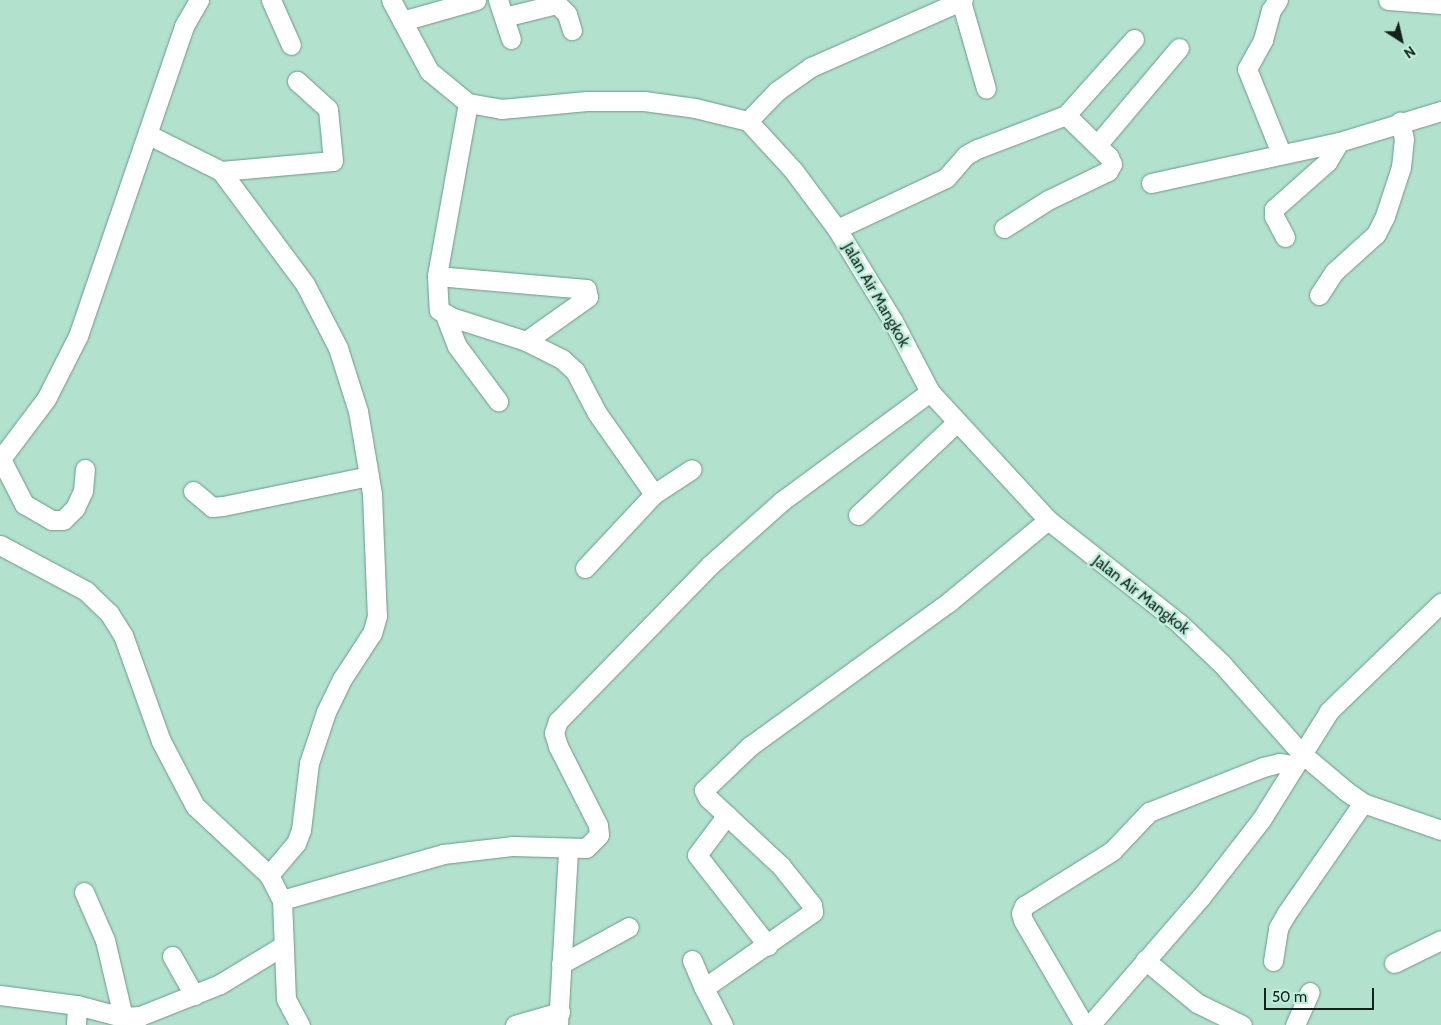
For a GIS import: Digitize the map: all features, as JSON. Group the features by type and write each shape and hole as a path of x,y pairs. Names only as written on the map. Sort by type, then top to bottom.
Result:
{"street":[{"path":"85,469 83,491 75,508 63,520 52,520 24,504 2,453 46,399 78,336 149,135 184,26 200,0"},
{"path":"271,0 291,45"},
{"path":"391,0 429,71 468,103 501,109 587,101 644,101 695,108 748,121 777,91 811,67 962,1 986,89"},
{"path":"402,21 476,0"},
{"path":"1278,0 1271,10 1263,40 1247,70 1281,153"},
{"path":"1388,0 1441,4"},
{"path":"511,39 501,8 557,4 567,14 572,30"},
{"path":"837,229 946,178 966,155 977,149 1066,115 1134,39"},
{"path":"1097,145 1180,48"},
{"path":"221,171 334,161 328,110 297,81"},
{"path":"468,103 437,276 437,304 445,315 457,346 498,401"},
{"path":"1151,183 1281,153 1339,142 1400,121 1441,111"},
{"path":"1004,228 1048,200 1108,171 1112,164 1109,157 1066,115"},
{"name":"Jalan Air Mangkok","path":"748,121 793,170 837,229 893,321 930,392 956,423 1048,520 1180,624 1222,664 1297,759 1363,803 1441,830"},
{"path":"1319,295 1334,272 1376,234 1385,216 1401,167 1404,139 1400,121"},
{"path":"149,135 221,171 305,284 338,348 358,411 369,476 376,530 377,616 372,633 342,679 326,712 308,763 298,836 269,875"},
{"path":"1285,237 1274,216 1274,209 1327,162 1339,142"},
{"path":"437,276 586,289 588,297 526,341"},
{"path":"445,315 526,341 562,359 575,371 597,413 654,494"},
{"path":"282,900 443,854 512,846 586,848 599,835 598,825 558,746 554,733 558,721 710,565 782,501 930,392"},
{"path":"858,515 956,423"},
{"path":"584,568 654,494 692,469"},
{"path":"193,491 212,507 369,476"},
{"path":"704,988 809,918 812,905 781,866 708,798 704,790 709,782 750,746 950,601 1048,520"},
{"path":"0,545 86,591 109,613 124,635 173,769 195,806 269,875 282,900 281,947 286,999 300,1025"},
{"path":"1090,1025 1201,896 1261,820 1297,759 1329,711 1441,604"},
{"path":"1084,1025 1023,920 1021,913 1024,906 1112,851 1149,812 1263,767 1297,759"},
{"path":"1272,961 1278,928 1286,914 1363,803"},
{"path":"727,815 697,855 768,946"},
{"path":"515,1025 559,1018 568,849"},
{"path":"84,892 105,940 124,1021"},
{"path":"561,964 629,927"},
{"path":"1394,963 1441,940"},
{"path":"0,996 77,1005 124,1021 220,984 281,947"},
{"path":"172,956 194,995"},
{"path":"692,960 723,1025"},
{"path":"1144,960 1197,1003 1242,1025"},
{"path":"1295,1025 1310,992"},
{"path":"76,1025 77,1005"}]}
